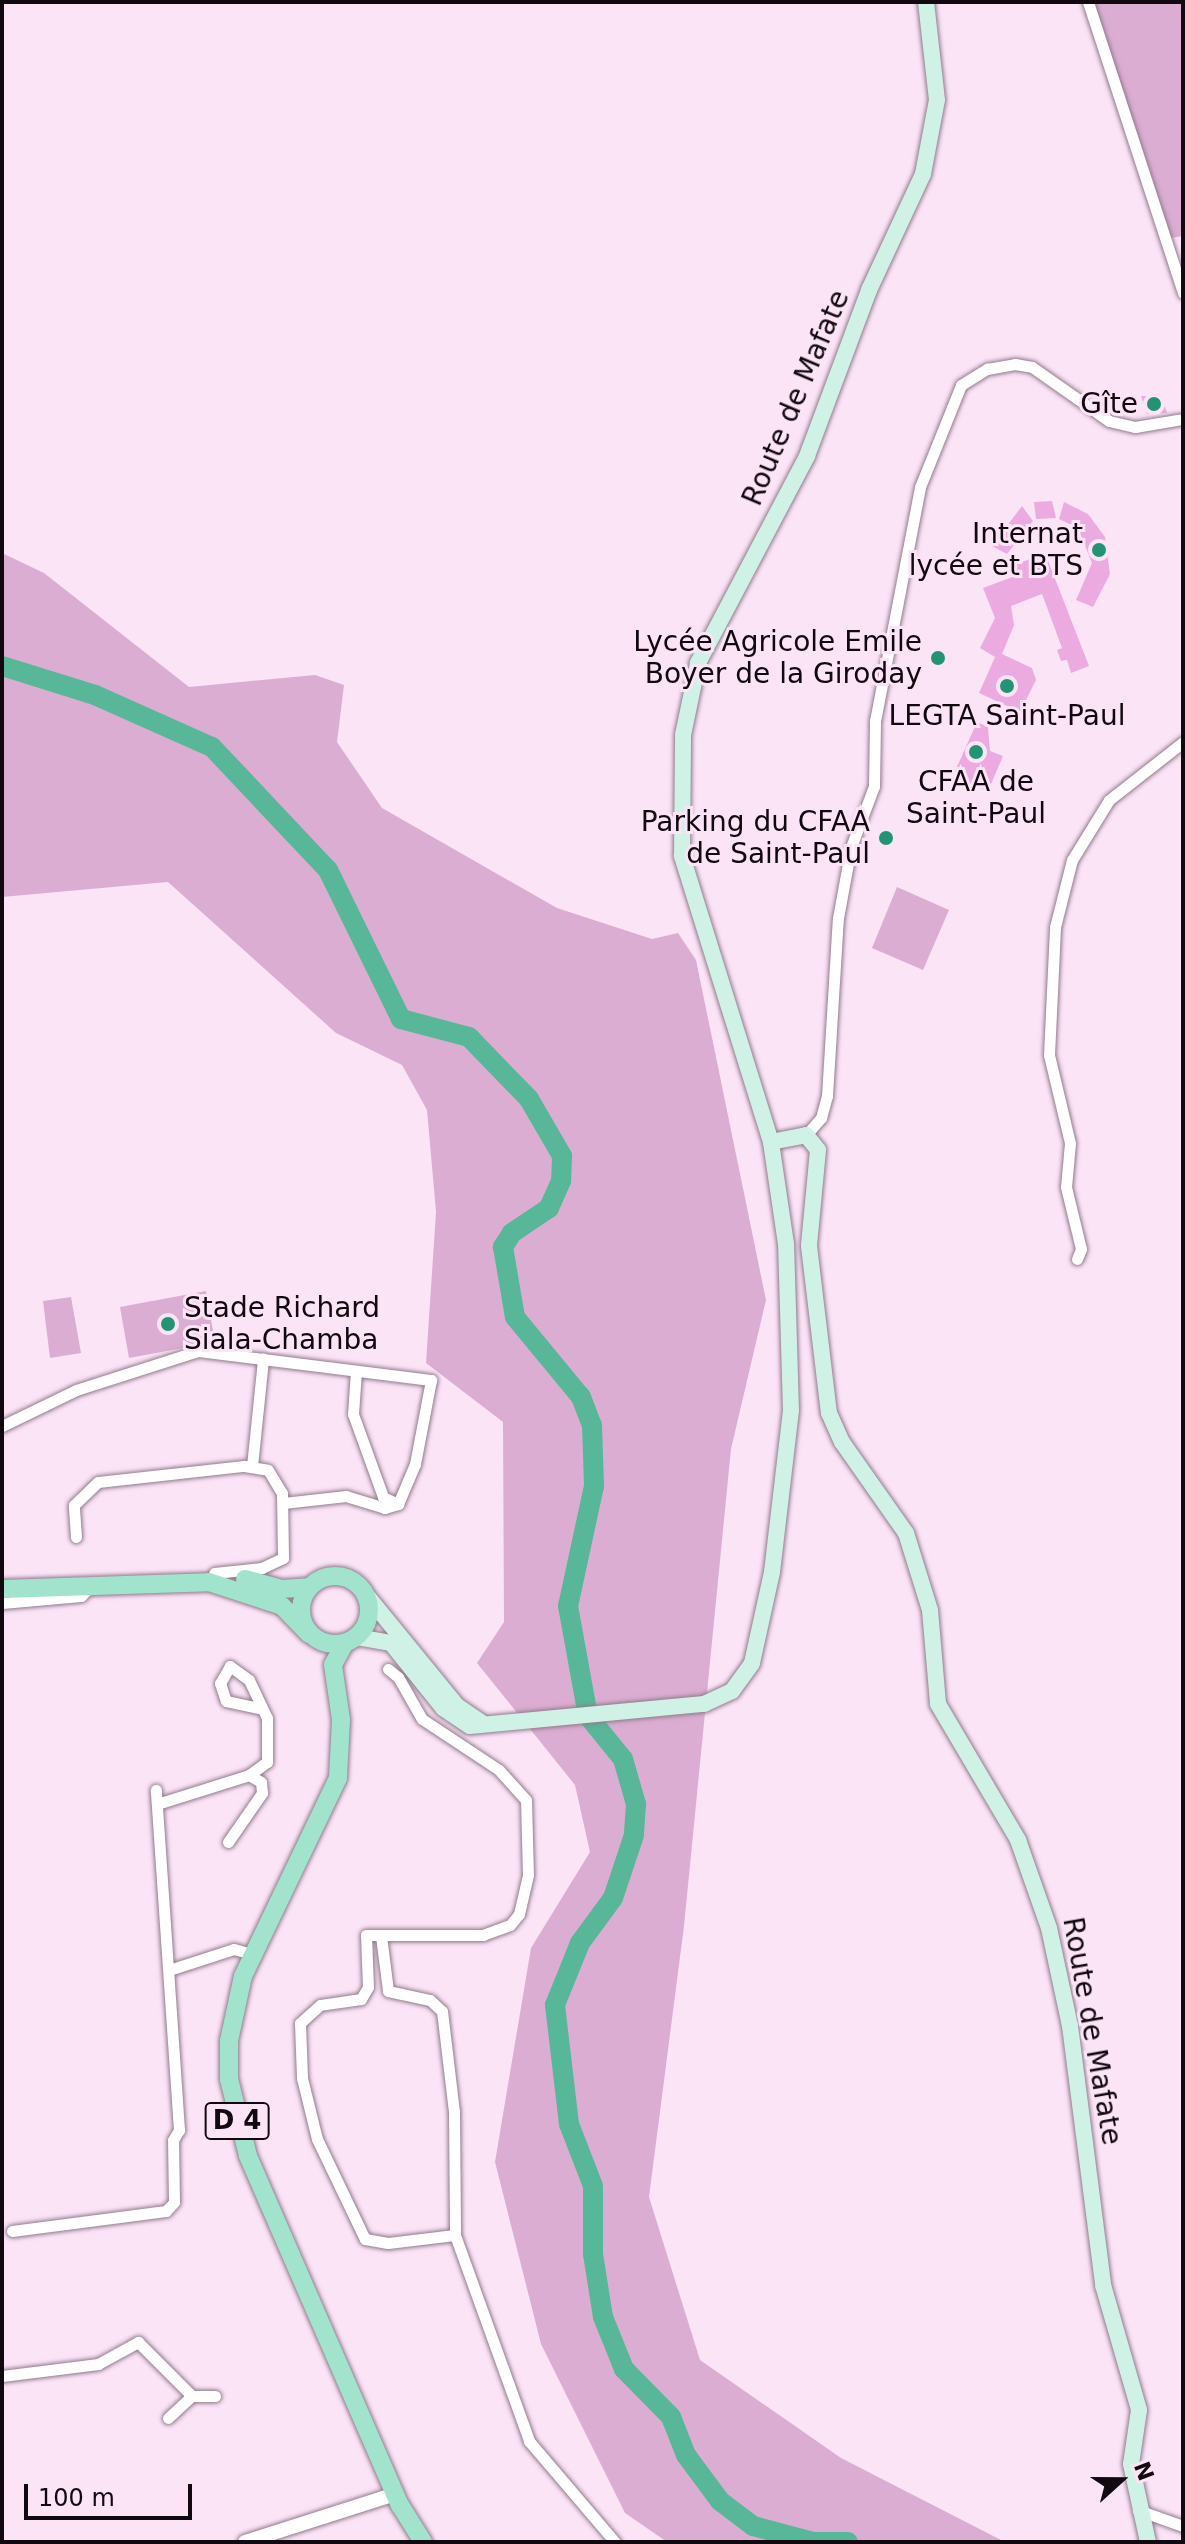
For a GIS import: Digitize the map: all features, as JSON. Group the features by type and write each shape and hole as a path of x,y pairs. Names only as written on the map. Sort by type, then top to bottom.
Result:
{"main road":[{"name":"Route de Mafate","path":"351,1640 385,1639 403,1670 456,1720 489,1726 689,1706 732,1691 752,1663 786,1477 791,1411 786,1244 771,1142 684,868 678,801 683,735 698,663 807,456 869,290 923,174 937,100 926,2"},
{"name":"Route de Mafate","path":"806,1135 818,1150 809,1246 829,1413 842,1442 906,1533 930,1610 938,1704 1018,1840 1049,1928 1070,2026 1103,2285 1139,2410 1131,2464 1138,2509 1148,2542"},
{"path":"771,1142 806,1135"},
{"path":"2,1578 214,1573 282,1589 308,1587 344,1577 364,1592 457,1706 489,1726"},
{"name":"D 4","path":"2,1589 209,1582 240,1589 282,1606 312,1636 335,1693"},
{"path":"308,1587 300,1611 312,1636 351,1640 369,1616 364,1592"},
{"name":"D 4","path":"351,1640 333,1665 342,1750 332,1802 251,1954 229,2041 235,2115 411,2542"},
{"name":"D 4","path":"391,2495 423,2542"}],"street":[{"path":"1088,2 1183,293"},
{"path":"1168,246 1183,247"},
{"path":"806,1135 821,1118 827,1096 838,918 851,847 874,786 875,721 920,487 961,385 987,369 1015,364 1032,367 1109,421 1135,427 1183,419"},
{"path":"1077,1259 1081,1249 1065,1181 1070,1143 1049,1055 1055,927 1072,860 1109,800 1183,742"},
{"path":"2,1426 173,1355 263,1359 431,1380 415,1464 398,1504 346,1496 283,1503"},
{"path":"252,1466 263,1359"},
{"path":"356,1371 353,1414 380,1502"},
{"path":"76,1537 74,1505 98,1482 252,1466 277,1477 283,1503 283,1558 241,1572 214,1573"},
{"path":"2,1603 81,1596 92,1584"},
{"path":"405,1639 403,1670 422,1719 516,1784 529,1808 528,1875 519,1914 499,1931 366,1935 368,1987 361,1999 320,2005 300,2023 308,2115 365,2239 388,2243 455,2235"},
{"path":"388,1669 403,1670"},
{"path":"157,1804 249,1775 270,1755 270,1729 260,1708"},
{"path":"228,1842 262,1793 261,1782 249,1775"},
{"path":"12,2231 166,2211 174,2202 173,2140 179,2130 156,1790"},
{"path":"381,1936 388,1991 430,2000 442,2011 454,2112 455,2235 529,2441 615,2542"},
{"path":"169,1970 234,1949 251,1954"},
{"path":"2,2376 98,2364 138,2342 192,2396"},
{"path":"168,2418 192,2396 215,2396"},
{"path":"245,2542 391,2495"},
{"path":"1138,2509 1183,2526"}],"shaded area":[{"path":"1092,2 1183,2 1183,236 1170,238"},
{"path":"2,553 44,573 189,687 315,675 344,685 337,742 382,808 557,908 652,939 678,933 696,960 766,1300 731,1449 684,1926 649,2197 700,2360 841,2458 1005,2542 667,2542 625,2513 541,2344 495,2162 531,1948 590,1852 575,1785 477,1663 504,1622 503,1422 426,1363 436,1212 427,1110 402,1065 336,1033 168,882 2,897"},
{"path":"897,887 949,910 923,970 872,948"},
{"name":"Stade Richard Siala-Chamba","path":"206,1291 215,1342 129,1358 120,1307"},
{"path":"71,1297 81,1353 50,1358 43,1301"}],"building":[{"name":"Gîte","path":"1141,396 1162,396 1167,413 1147,414"},
{"path":"1052,501 1056,518 1036,519 1034,502"},
{"path":"1064,502 1088,514 1105,537 1110,574 1093,607 1076,600 1092,563 1078,528 1059,519"},
{"path":"1022,506 1033,521 1007,554 992,546"},
{"path":"1045,553 1089,666 1071,673 1067,660 1061,661 1057,650 1062,648 1042,594 1011,606 1014,625 1002,654 1032,668 1036,680 1020,712 979,693 995,657 980,648 995,618 983,588 1015,576 1012,566"},
{"path":"977,722 988,727 990,751 1003,756 988,791 952,778"}],"waterway":[{"path":"2,666 95,695 212,747 328,870 401,1019 469,1037 529,1099 562,1156 561,1181 549,1208 512,1233 503,1247 515,1317 581,1397 592,1425 594,1486 568,1606 588,1716 623,1759 636,1804 634,1835 613,1898 580,1943 555,2005 569,2124 593,2186 593,2254 603,2317 624,2369 671,2417 686,2455 720,2501 753,2526 813,2542"},
{"path":"813,2542 848,2542"}],"place":[{"name":"Gîte","path":"1154,404"},
{"name":"Internat lycée et BTS","path":"1099,550"},
{"name":"Lycée Agricole Emile Boyer de la Giroday","path":"938,658"},
{"name":"LEGTA Saint-Paul","path":"1007,686"},
{"name":"CFAA de Saint-Paul","path":"976,752"},
{"name":"Parking du CFAA de Saint-Paul","path":"886,838"},
{"name":"Stade Richard Siala-Chamba","path":"168,1324"}]}
